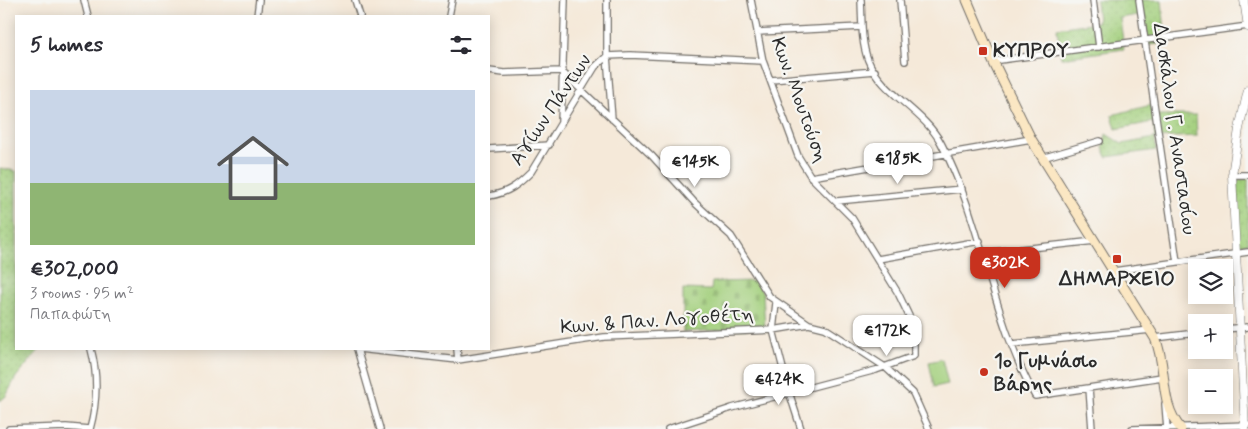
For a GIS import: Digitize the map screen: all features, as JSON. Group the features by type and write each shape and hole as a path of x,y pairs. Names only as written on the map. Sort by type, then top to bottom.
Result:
{"main road":[{"path":"968,0 993,61 1031,139 1153,334 1160,355 1165,400 1180,428"}],"street":[{"path":"84,0 88,15"},
{"path":"258,15 259,0"},
{"path":"355,0 360,15"},
{"path":"449,15 452,0"},
{"path":"561,124 564,0"},
{"path":"607,0 607,56 612,119"},
{"name":"Κων. Μουτούση","path":"668,429 789,392 885,368 910,359 914,356 915,351 909,316 878,259 852,218 811,177 798,156 763,61 751,0"},
{"path":"861,0 862,27 869,61 875,71 932,127 946,153 962,189 980,241 1012,344 1035,396 1162,377"},
{"path":"900,0 905,61"},
{"path":"1093,0 1099,47"},
{"name":"Δασκάλου Γ. Αναστασίου","path":"1139,0 1177,262"},
{"path":"993,61 1248,27 1244,0"},
{"path":"757,32 862,27"},
{"name":"Αγίων Πάντων","path":"490,196 502,194 517,186 531,172 595,67 607,56 630,55 763,61"},
{"path":"490,71 504,73 561,71 731,236 768,295 776,303 809,324 825,328 885,368 913,393 929,429"},
{"path":"771,80 875,71"},
{"path":"1132,429 1246,426 1244,327 1232,175 1248,90"},
{"path":"811,177 1031,139"},
{"path":"1042,158 1100,141"},
{"path":"490,149 549,144"},
{"path":"1232,175 1248,175"},
{"path":"837,201 962,189"},
{"path":"878,259 980,241"},
{"path":"984,253 1095,241"},
{"path":"1114,271 1248,252"},
{"path":"776,303 773,330 801,429"},
{"name":"Κων. & Παν. Λογοθέτη","path":"367,350 458,360 604,337 773,330 809,324"},
{"path":"1012,344 1188,332"},
{"path":"9,429 66,427 89,429 94,415 96,388 91,350"},
{"path":"358,350 380,429"},
{"path":"457,350 458,360"},
{"path":"1089,388 1092,429"},
{"path":"1165,400 1167,428"}],"green space":[{"path":"1096,0 1162,0 1166,43 1148,45 1144,14 1120,18 1124,49 1061,58 1057,28 1098,22"},
{"path":"1151,105 1152,115 1196,115 1197,136 1155,138 1153,122 1116,129 1112,115"},
{"path":"1106,134 1122,144 1155,138 1156,150 1107,157 1103,147"},
{"path":"0,168 15,171 15,350 39,350 16,377 6,396 0,401"},
{"path":"1238,179 1248,179 1248,243 1237,246"},
{"path":"756,281 763,293 765,328 683,332 683,289 711,290 712,282"},
{"path":"942,359 948,384 934,387 929,362"}],"place":[{"name":"ΚΥΠΡΟΥ","path":"983,51"},
{"name":"ΔΗΜΑΡΧΕΙΟ","path":"1117,259"},
{"name":"1ο Γυμνάσιο Βάρης","path":"984,372"}]}
